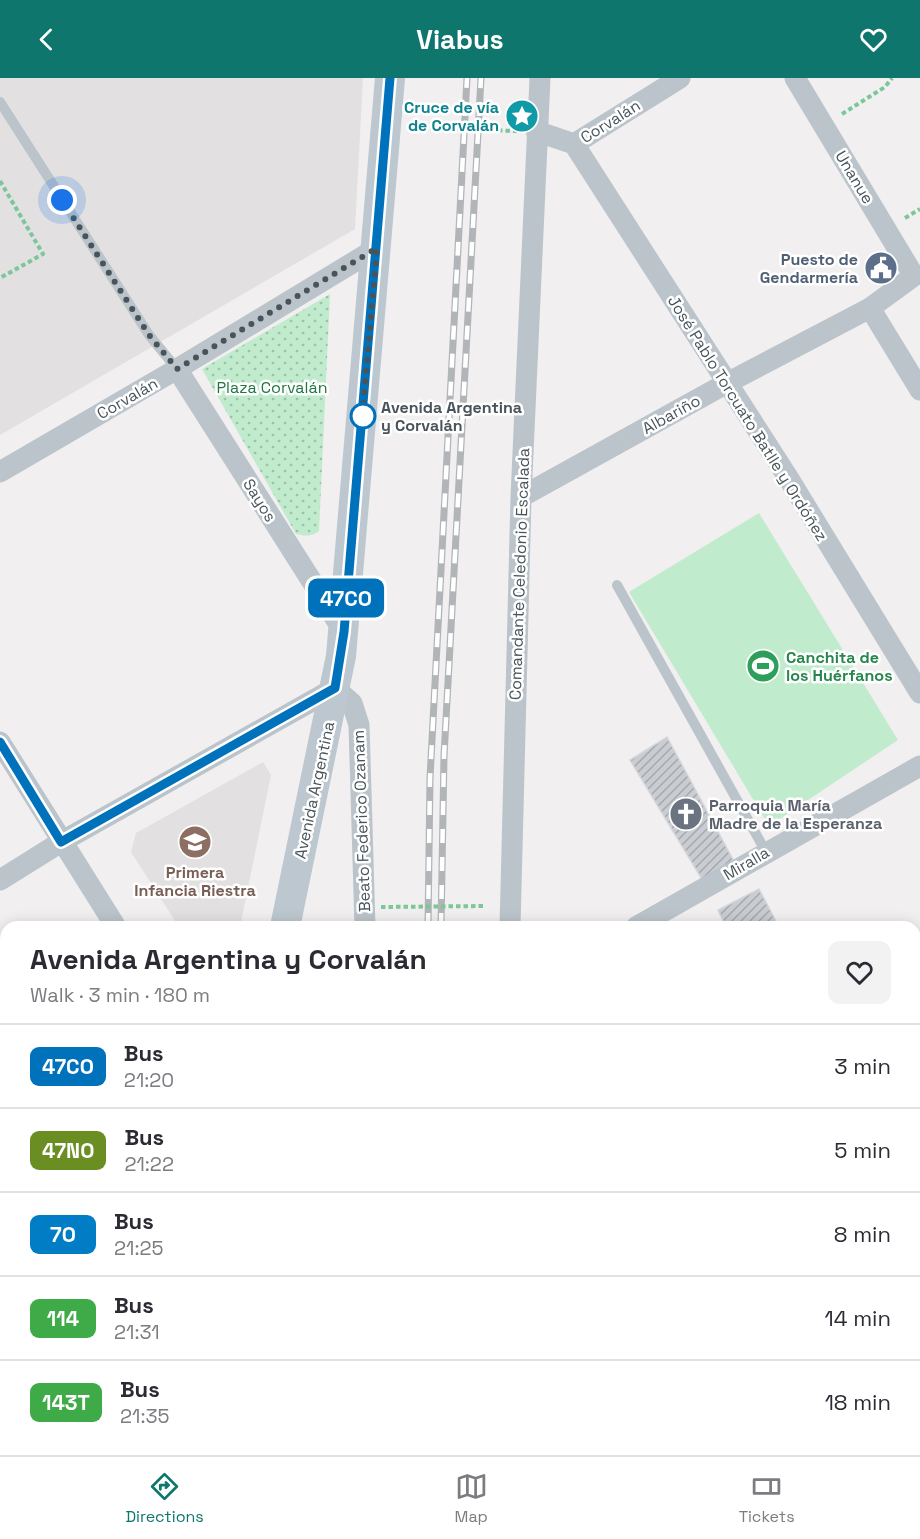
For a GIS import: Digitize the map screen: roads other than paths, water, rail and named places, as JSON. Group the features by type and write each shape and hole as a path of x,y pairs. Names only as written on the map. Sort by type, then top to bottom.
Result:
{"main road":[{"name":"Avenida Argentina","path":"286,921 335,688 344,632 390,78"}],"street":[{"name":"Comandante Celedonio Escalada","path":"510,921 521,497 526,131 540,78"},
{"name":"Corvalán","path":"526,131 573,144 680,78"},
{"name":"Unanue","path":"795,78 914,276"},
{"name":"José Pablo Torcuato Batlle y Ordóñez","path":"573,144 727,383 920,693"},
{"name":"Corvalán","path":"0,472 177,369 377,248"},
{"name":"Albariño","path":"521,497 727,383 870,308 914,276"},
{"path":"870,308 920,390"},
{"name":"Sayos","path":"177,369 344,632"},
{"path":"0,880 61,842 335,688"},
{"name":"Beato Federico Ozanam","path":"335,688 352,703 359,725 365,921"},
{"path":"0,742 112,921"},
{"name":"Miralla","path":"646,921 920,766"}],"lane":[{"path":"0,102 149,335 177,369"},
{"path":"617,585 766,852"}],"railway":[{"path":"428,921 430,778 467,78"},
{"path":"441,921 444,756 481,78"}],"place":[{"name":"Cruce de vía de Corvalán","path":"522,116"},
{"name":"Puesto de Gendarmería","path":"881,268"},
{"name":"Avenida Argentina y Corvalán","path":"363,416"},
{"name":"Canchita de los Huérfanos","path":"763,666"},
{"name":"Parroquia María Madre de la Esperanza","path":"686,814"},
{"name":"Primera Infancia Riestra","path":"195,842"}],"park label":[{"name":"Plaza Corvalán","path":"272,387"}]}
